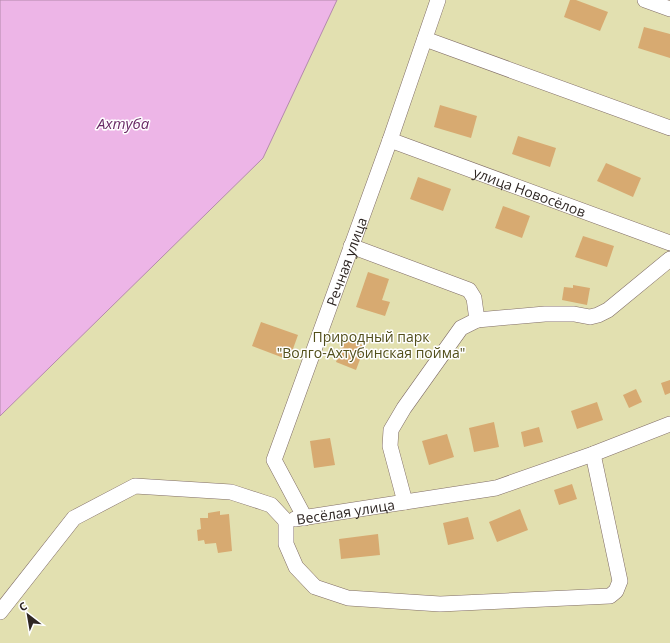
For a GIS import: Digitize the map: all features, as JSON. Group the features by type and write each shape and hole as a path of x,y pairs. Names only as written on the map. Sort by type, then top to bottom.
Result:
{"street":[{"name":"Речная улица","path":"304,518 274,460 390,140 438,0"},
{"path":"645,0 670,9"},
{"path":"425,39 670,128"},
{"name":"улица Новосёлов","path":"390,140 670,243"},
{"path":"351,246 469,290 474,298 477,320"},
{"path":"405,502 390,446 392,430 404,408 461,328 477,320 545,314 574,314 590,317 598,315 608,310 670,258"},
{"name":"Весёлая улица","path":"0,612 74,518 134,486 231,492 271,505 286,521 496,488 593,454 670,424"},
{"path":"286,521 286,544 296,567 315,586 348,598 440,604 610,596 616,591 620,581 593,454"}],"green space":[{"name":"Природный парк \"Волго-Ахтубинская пойма\"","path":"277,0 670,0 670,643 0,643 0,305"}],"water":[{"name":"Ахтуба","path":"0,0 337,0 263,158 0,416"}],"building":[{"path":"570,0 576,0 608,12 600,31 564,17"},
{"path":"644,27 670,34 670,58 638,48"},
{"path":"440,105 477,116 471,138 434,127"},
{"path":"518,136 556,148 550,167 512,154"},
{"path":"606,163 641,178 633,197 597,181"},
{"path":"418,177 451,189 443,211 410,199"},
{"path":"503,206 530,216 522,238 495,228"},
{"path":"583,236 614,246 607,267 575,257"},
{"path":"368,272 389,279 382,300 390,302 385,316 356,307"},
{"path":"573,285 590,288 587,305 562,300 564,287 573,288"},
{"path":"261,322 298,335 289,360 252,346"},
{"path":"345,339 365,346 356,370 336,362"},
{"path":"670,380 670,393 665,395 661,383"},
{"path":"636,389 642,402 629,408 623,395"},
{"path":"597,402 603,420 577,429 571,411"},
{"path":"494,422 499,447 474,452 469,428"},
{"path":"539,427 543,442 524,447 521,432"},
{"path":"447,434 454,457 429,465 422,441"},
{"path":"330,438 335,465 314,468 310,441"},
{"path":"572,484 577,499 559,505 554,490"},
{"path":"520,509 528,530 497,542 489,522"},
{"path":"220,511 220,515 229,514 232,551 218,553 216,543 205,544 204,540 198,541 197,530 201,529 200,518 208,518 208,513"},
{"path":"468,517 474,539 448,545 443,523"},
{"path":"378,534 380,555 341,559 339,539"}]}
